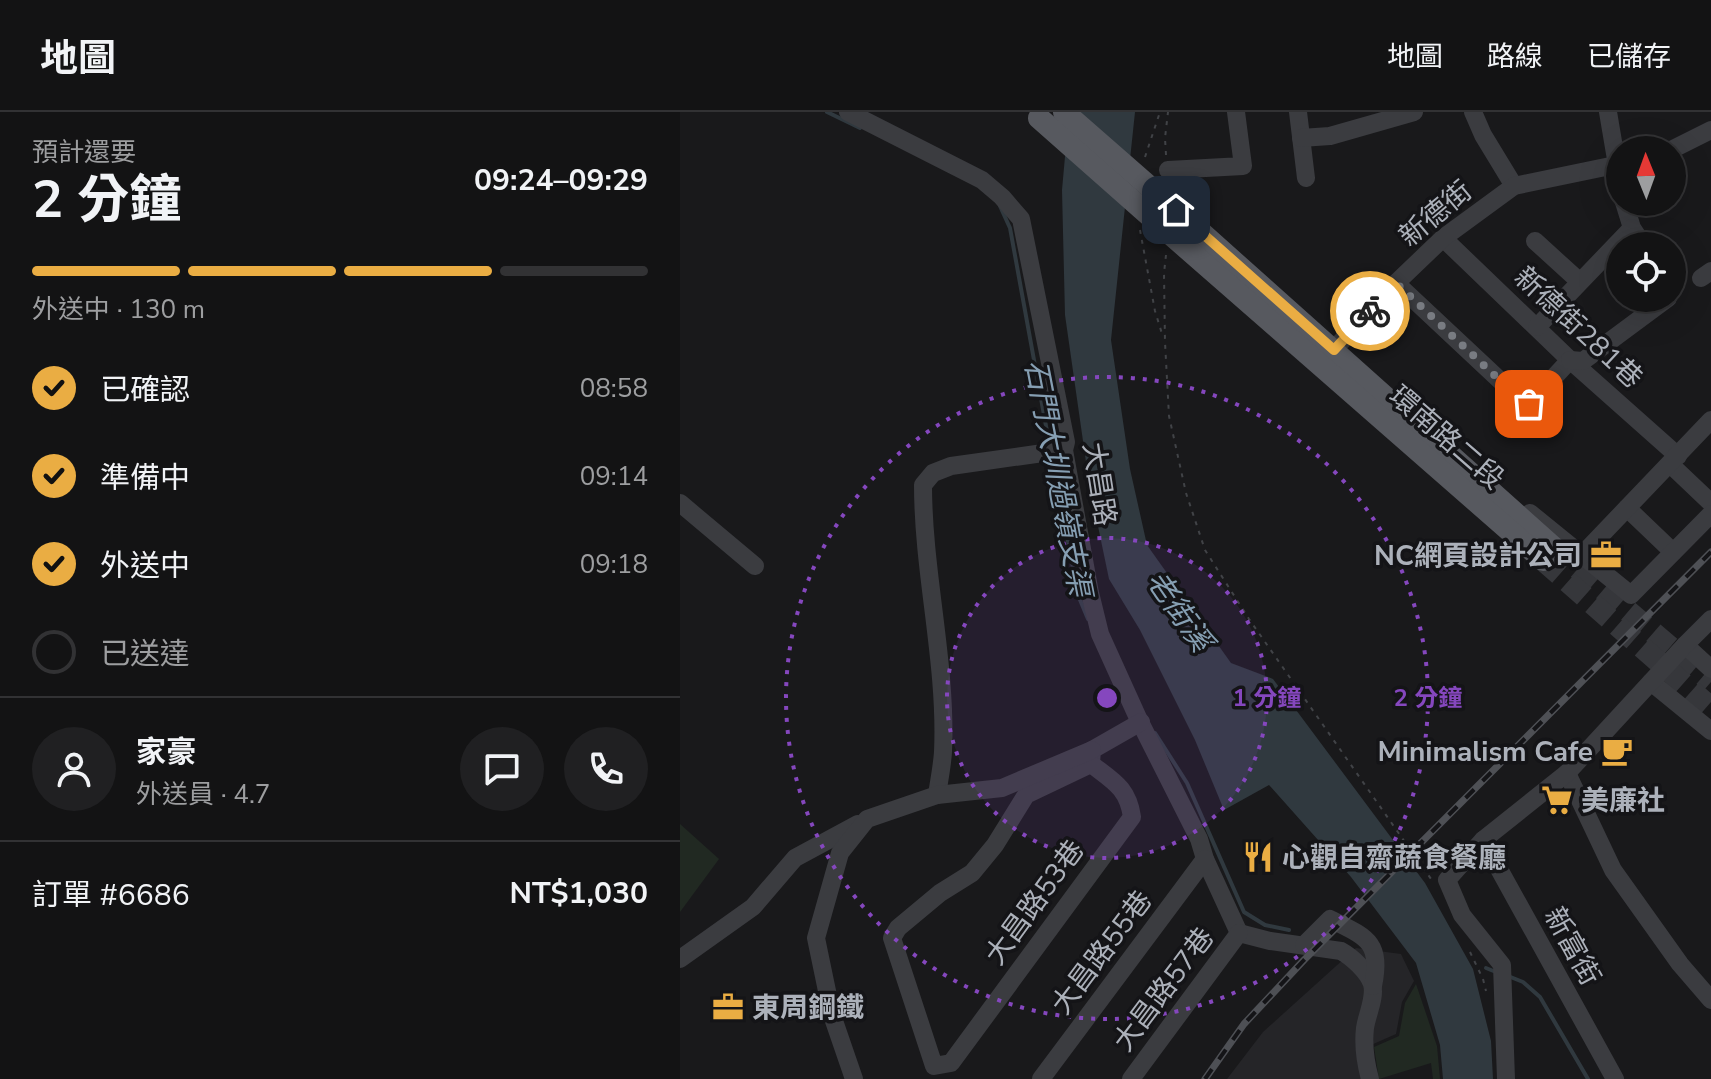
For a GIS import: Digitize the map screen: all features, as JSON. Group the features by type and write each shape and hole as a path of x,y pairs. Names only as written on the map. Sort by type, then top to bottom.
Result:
{"main road":[{"name":"環南路二段","path":"1064,112 1176,210 1326,357 1548,553"},
{"name":"環南路二段","path":"1036,115 1168,232 1326,357"}],"street":[{"name":"大昌路","path":"848,112 982,180 1021,219 1065,446 1071,449 1101,604 1141,722"},
{"path":"1168,170 1243,166 1236,112"},
{"path":"1298,112 1306,178"},
{"path":"1301,138 1330,136 1381,116 1414,112"},
{"path":"1473,112 1514,186"},
{"path":"1608,112 1612,136"},
{"path":"1686,142 1711,130"},
{"name":"新德街","path":"1326,357 1443,238 1514,186 1606,173"},
{"path":"1628,216 1635,232"},
{"path":"1537,327 1632,228"},
{"name":"新德街281巷","path":"1443,238 1674,460 1711,503"},
{"path":"1535,241 1579,281"},
{"path":"1396,283 1523,402 1529,404 1570,360 1583,361 1647,312"},
{"path":"1582,555 1711,420"},
{"path":"937,795 943,752 941,675 923,526 923,485 933,473 951,466 1065,446"},
{"path":"1471,486 1510,498 1631,595 1711,514"},
{"path":"680,503 755,566"},
{"path":"1627,508 1673,552"},
{"path":"1506,1079 1503,973 1462,915 1447,880 1483,840 1567,773 1711,619"},
{"path":"1685,645 1711,669"},
{"path":"1651,682 1711,731"},
{"path":"680,959 753,907 795,858 867,819 937,795 1002,788 1092,757 1141,722 1199,839 1239,933 1270,941 1341,951 1348,955 1373,986"},
{"name":"大昌路53巷","path":"1092,757 1130,801 1132,817 951,1063 934,1066 892,938 898,928 940,893 972,873 995,845 1026,795 1092,757"},
{"path":"1567,773 1613,870 1680,964 1711,1000"},
{"path":"854,1079 832,1015 816,938 840,853 867,819"},
{"name":"新富街","path":"1483,840 1615,1079"},
{"name":"大昌路55巷","path":"1041,1079 1205,859"},
{"path":"1304,945 1330,919 1363,936 1373,951 1377,963 1364,1045 1370,1079"},
{"name":"大昌路57巷","path":"1131,1079 1239,933"}],"path":[{"path":"1145,159 1160,112"},
{"path":"1168,112 1165,138 1168,170"},
{"path":"1138,221 1155,311 1165,342"},
{"path":"1168,232 1164,273 1169,416 1186,493 1205,550 1249,619 1409,848"},
{"path":"1423,867 1434,885"},
{"path":"1469,949 1486,992"}],"shaded area":[{"path":"680,824 719,859 680,912"},
{"path":"1356,948 1401,954 1414,981 1402,1002 1396,1034 1371,1045 1376,1079 1227,1079 1263,1032"},
{"path":"1416,984 1437,1046 1440,1079 1433,1079 1431,1063 1379,1079 1374,1047 1399,1036 1405,1003"}],"water":[{"name":"老街溪","path":"1069,112 1135,112 1111,340 1130,469 1147,545 1231,663 1273,679 1425,883 1473,969 1491,1041 1493,1079 1443,1079 1440,1045 1416,963 1351,877 1269,785 1224,810 1195,740 1140,630 1109,579 1089,483 1065,315 1062,190"}],"waterway":[{"name":"石門大圳過嶺支渠","path":"827,112 860,128"},
{"name":"石門大圳過嶺支渠","path":"1000,206 1010,228 1050,448"},
{"name":"石門大圳過嶺支渠","path":"1052,456 1078,595 1088,619"},
{"name":"石門大圳過嶺支渠","path":"1155,733 1187,783 1244,912 1265,925 1289,930"},
{"name":"石門大圳過嶺支渠","path":"1486,968 1496,972"},
{"name":"石門大圳過嶺支渠","path":"1508,976 1523,982 1540,997 1588,1079"}],"tunnel":[{"path":"1553,547 1711,682"},
{"path":"1543,560 1711,708"}],"railway":[{"path":"1205,1079 1244,1024 1304,960 1711,552"}],"way so far":[{"path":"1370,311 1396,283 1523,402 1529,404"}],"place":[{"name":"NC網頁設計公司","path":"1606,555"},
{"name":"Minimalism Cafe","path":"1617,751"},
{"name":"美廉社","path":"1557,800"},
{"name":"心觀自齋蔬食餐廳","path":"1258,857"},
{"name":"東周鋼鐵","path":"728,1007"}],"route":[{"path":"1176,210 1334,350 1370,311"}]}
